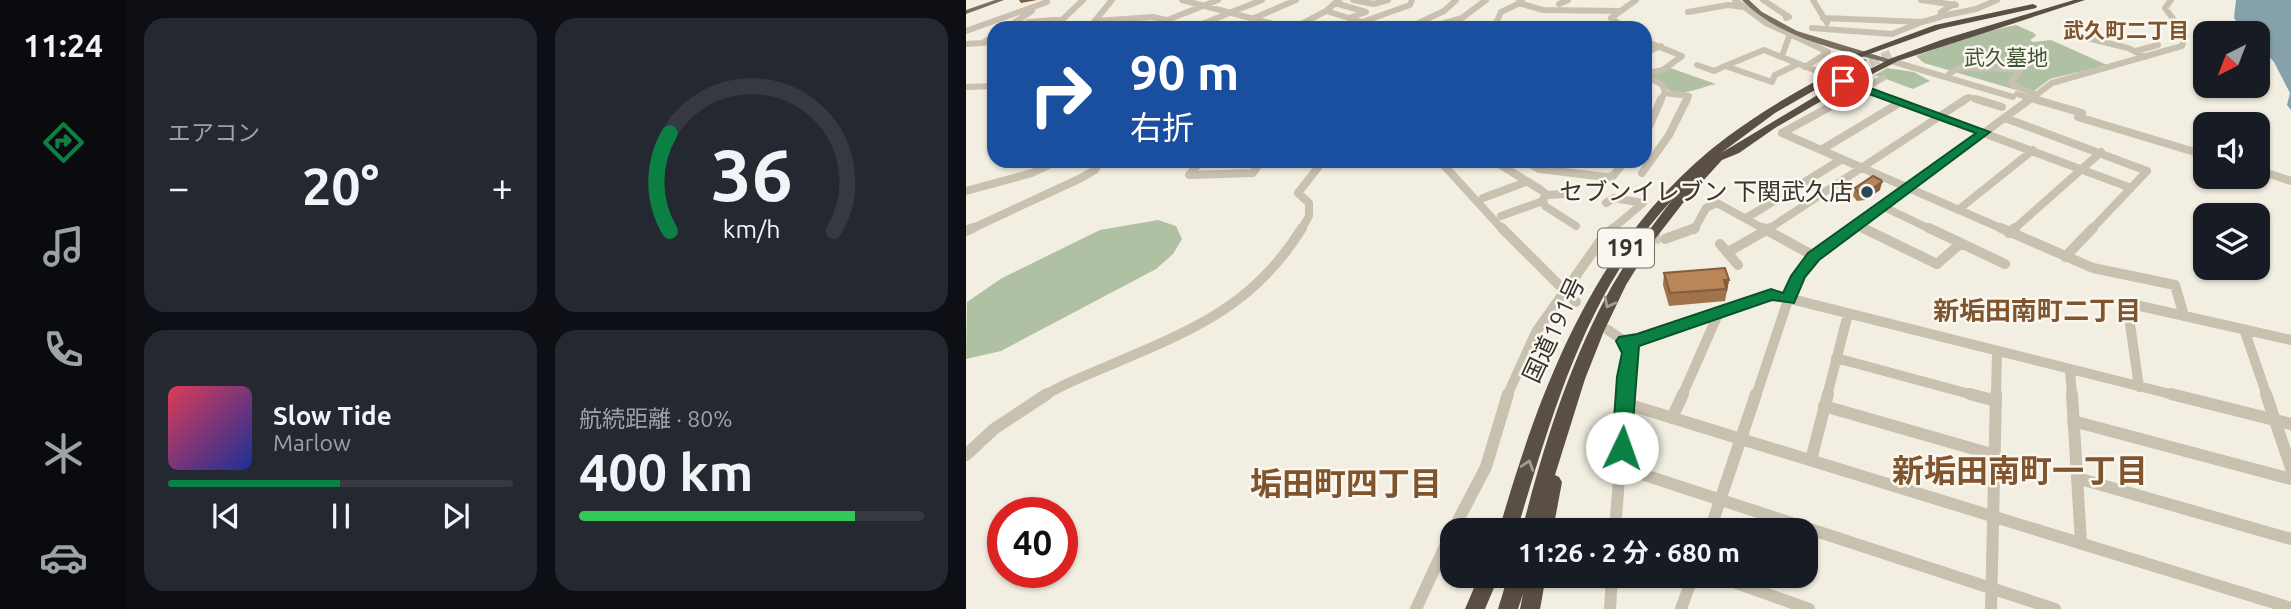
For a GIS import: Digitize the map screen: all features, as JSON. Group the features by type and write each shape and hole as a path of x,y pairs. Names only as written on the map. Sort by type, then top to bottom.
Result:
{"highway":[{"path":"1892,55 2056,0"},
{"path":"1721,157 1735,153 1767,129 1892,55 1982,23 2072,0"},
{"path":"1892,55 2081,0"},
{"path":"1672,191 1699,158 1748,115 1821,73 1986,14 2033,6"},
{"name":"国道191号","path":"1534,518 1568,398 1605,309 1633,260 1721,157 1772,116 1866,56"},
{"name":"国道191号","path":"1511,518 1545,412 1573,341 1625,249 1672,191 1721,144 1765,113 1866,56"},
{"path":"1546,518 1568,398"},
{"path":"1475,609 1485,588"},
{"path":"1483,609 1488,588"},
{"path":"1508,609 1514,588"},
{"path":"1530,609 1534,588"}],"main road":[{"path":"966,12 1001,0"},
{"path":"1747,3 1795,31 1866,56 1892,55"}],"street":[{"path":"1062,20 1083,0"},
{"path":"1095,21 1112,0"},
{"path":"1182,0 1259,21"},
{"path":"1095,21 1153,17 1166,20 1218,0"},
{"path":"1210,21 1262,0"},
{"path":"1251,19 1296,0"},
{"path":"1353,0 1374,4 1388,0"},
{"path":"1365,21 1410,5 1412,0"},
{"path":"1423,21 1444,11 1456,0"},
{"path":"1454,21 1466,16 1486,0"},
{"path":"1497,21 1501,12 1527,0"},
{"path":"1559,4 1568,0"},
{"path":"1613,21 1636,0"},
{"path":"1726,66 1772,82 1775,75 1828,52 1767,23 1747,3 1735,0"},
{"path":"1763,0 1789,17 1786,18"},
{"path":"1813,0 1832,31"},
{"path":"1921,0 1975,8"},
{"path":"1812,28 1892,34 1922,22 1997,0"},
{"path":"1714,518 1788,300 1798,276 1814,257 2057,81 2177,49 2186,41 2166,10 2171,0"},
{"path":"1017,21 1049,1"},
{"path":"994,21 1049,1"},
{"path":"1307,21 1337,2 1366,12 1349,18"},
{"path":"1518,3 1549,11 1589,8 1621,11"},
{"path":"1688,12 1747,3"},
{"path":"1940,17 1941,12 1954,4"},
{"path":"1726,5 1734,18"},
{"path":"1326,11 1359,21"},
{"path":"1824,18 1922,22"},
{"path":"1040,21 1071,19 1069,21"},
{"path":"966,31 987,23"},
{"path":"1756,25 1767,23"},
{"path":"2088,28 2082,37 2136,51 2146,57"},
{"path":"1782,56 1790,34"},
{"path":"982,43 987,40"},
{"path":"966,44 987,43"},
{"path":"1652,43 1679,53 1681,58 1663,70 1652,73"},
{"path":"2136,51 2158,44"},
{"path":"1652,50 1661,46"},
{"path":"1697,65 1714,71 1760,50 1782,56 1821,73 2131,188"},
{"path":"1892,55 2193,148"},
{"path":"1892,55 2015,95"},
{"path":"1949,74 1959,68 2017,69 2020,71 2011,82 2013,85 2037,95"},
{"path":"1883,78 1782,133 2092,268 2175,285 2184,316"},
{"path":"1652,79 1662,85 1665,93 1652,121"},
{"path":"966,87 987,86"},
{"path":"1652,159 1669,135 1689,96 1665,93"},
{"path":"1728,252 1742,246 1969,97 2002,107"},
{"path":"1821,150 1901,102"},
{"path":"2005,118 2147,171 2065,257"},
{"path":"1958,210 2033,150"},
{"path":"2009,233 2101,152"},
{"path":"1814,257 1746,222 1748,217 1842,159"},
{"path":"966,191 1045,168"},
{"path":"966,230 1079,179 1097,168"},
{"path":"1195,168 1189,175 1253,173 1256,168"},
{"path":"966,455 994,429 1053,390 1206,323 1242,298 1292,244 1309,216 1309,203 1297,193 1317,168"},
{"path":"1447,168 1576,302"},
{"path":"1504,168 1545,198"},
{"path":"1483,198 1522,181 1538,168 1606,177 1613,176 1619,168"},
{"path":"1642,173 1646,168"},
{"path":"2270,171 2291,175"},
{"path":"2270,173 2291,181"},
{"path":"1501,216 1545,198 1567,194"},
{"path":"1545,198 1545,206 1576,226"},
{"path":"1460,518 1486,467 1519,365 1551,310 1604,236 1643,203 1614,198 1606,203"},
{"path":"1665,239 1693,231 1705,210 1717,203 1748,217"},
{"path":"1882,206 2005,264"},
{"path":"1857,225 1937,264 1961,243"},
{"path":"1604,236 1620,237"},
{"path":"1720,244 1738,265"},
{"path":"1625,341 1638,340 1771,294 2291,424"},
{"path":"2139,387 2127,303 2291,340"},
{"path":"1672,418 1720,318 1719,312"},
{"path":"1811,460 1847,314"},
{"path":"2244,328 2291,468"},
{"path":"1608,330 1630,345 1616,518"},
{"path":"1991,609 1997,352"},
{"path":"1836,358 1996,401"},
{"path":"2070,370 2081,543"},
{"path":"1624,402 2291,608"},
{"path":"1824,406 1995,455"},
{"path":"2073,421 2291,479"},
{"path":"1620,467 1722,498 2056,609"},
{"path":"2077,478 2291,539"},
{"path":"1416,609 1440,558"},
{"path":"1610,609 1611,588"},
{"path":"1681,609 1689,588"},
{"path":"1750,588 1809,609"}],"green space":[{"name":"武久墓地","path":"2016,25 2034,33 2036,36 2030,40 2033,42 2051,40 2107,65 2050,79 2034,91 2020,91 1924,63 1916,56 1979,33"},
{"path":"1670,68 1716,84 1680,93 1669,90 1652,75"},
{"path":"1887,68 1914,72 1930,81 1913,89 1875,75"},
{"path":"1158,220 1176,226 1182,239 1173,254 1156,269 1001,351 966,359 967,302 1002,278 1100,230"}],"water":[{"path":"2236,0 2291,0 2291,110 2287,105 2290,93 2270,58 2270,21 2236,21 2234,18"}],"building":[{"path":"1873,176 1882,182 1867,192 1859,193 1855,188"},
{"path":"1725,268 1729,280 1724,280 1726,289 1670,293 1664,273"}],"tunnel":[{"path":"1870,63 1895,52"},
{"path":"1620,237 1665,239"}],"place":[{"name":"セブンイレブン 下関武久店","path":"1867,192"}],"district":[{"name":"武久町二丁目","path":"2126,31"},
{"name":"新垢田南町二丁目","path":"2037,311"},
{"name":"新垢田南町一丁目","path":"2020,471"},
{"name":"垢田町四丁目","path":"1346,484"}],"route":[{"path":"1622,448 1630,353 1630,345 1625,341 1638,340 1771,294 1788,300 1794,283 1807,262 1984,132 1843,81"}]}
